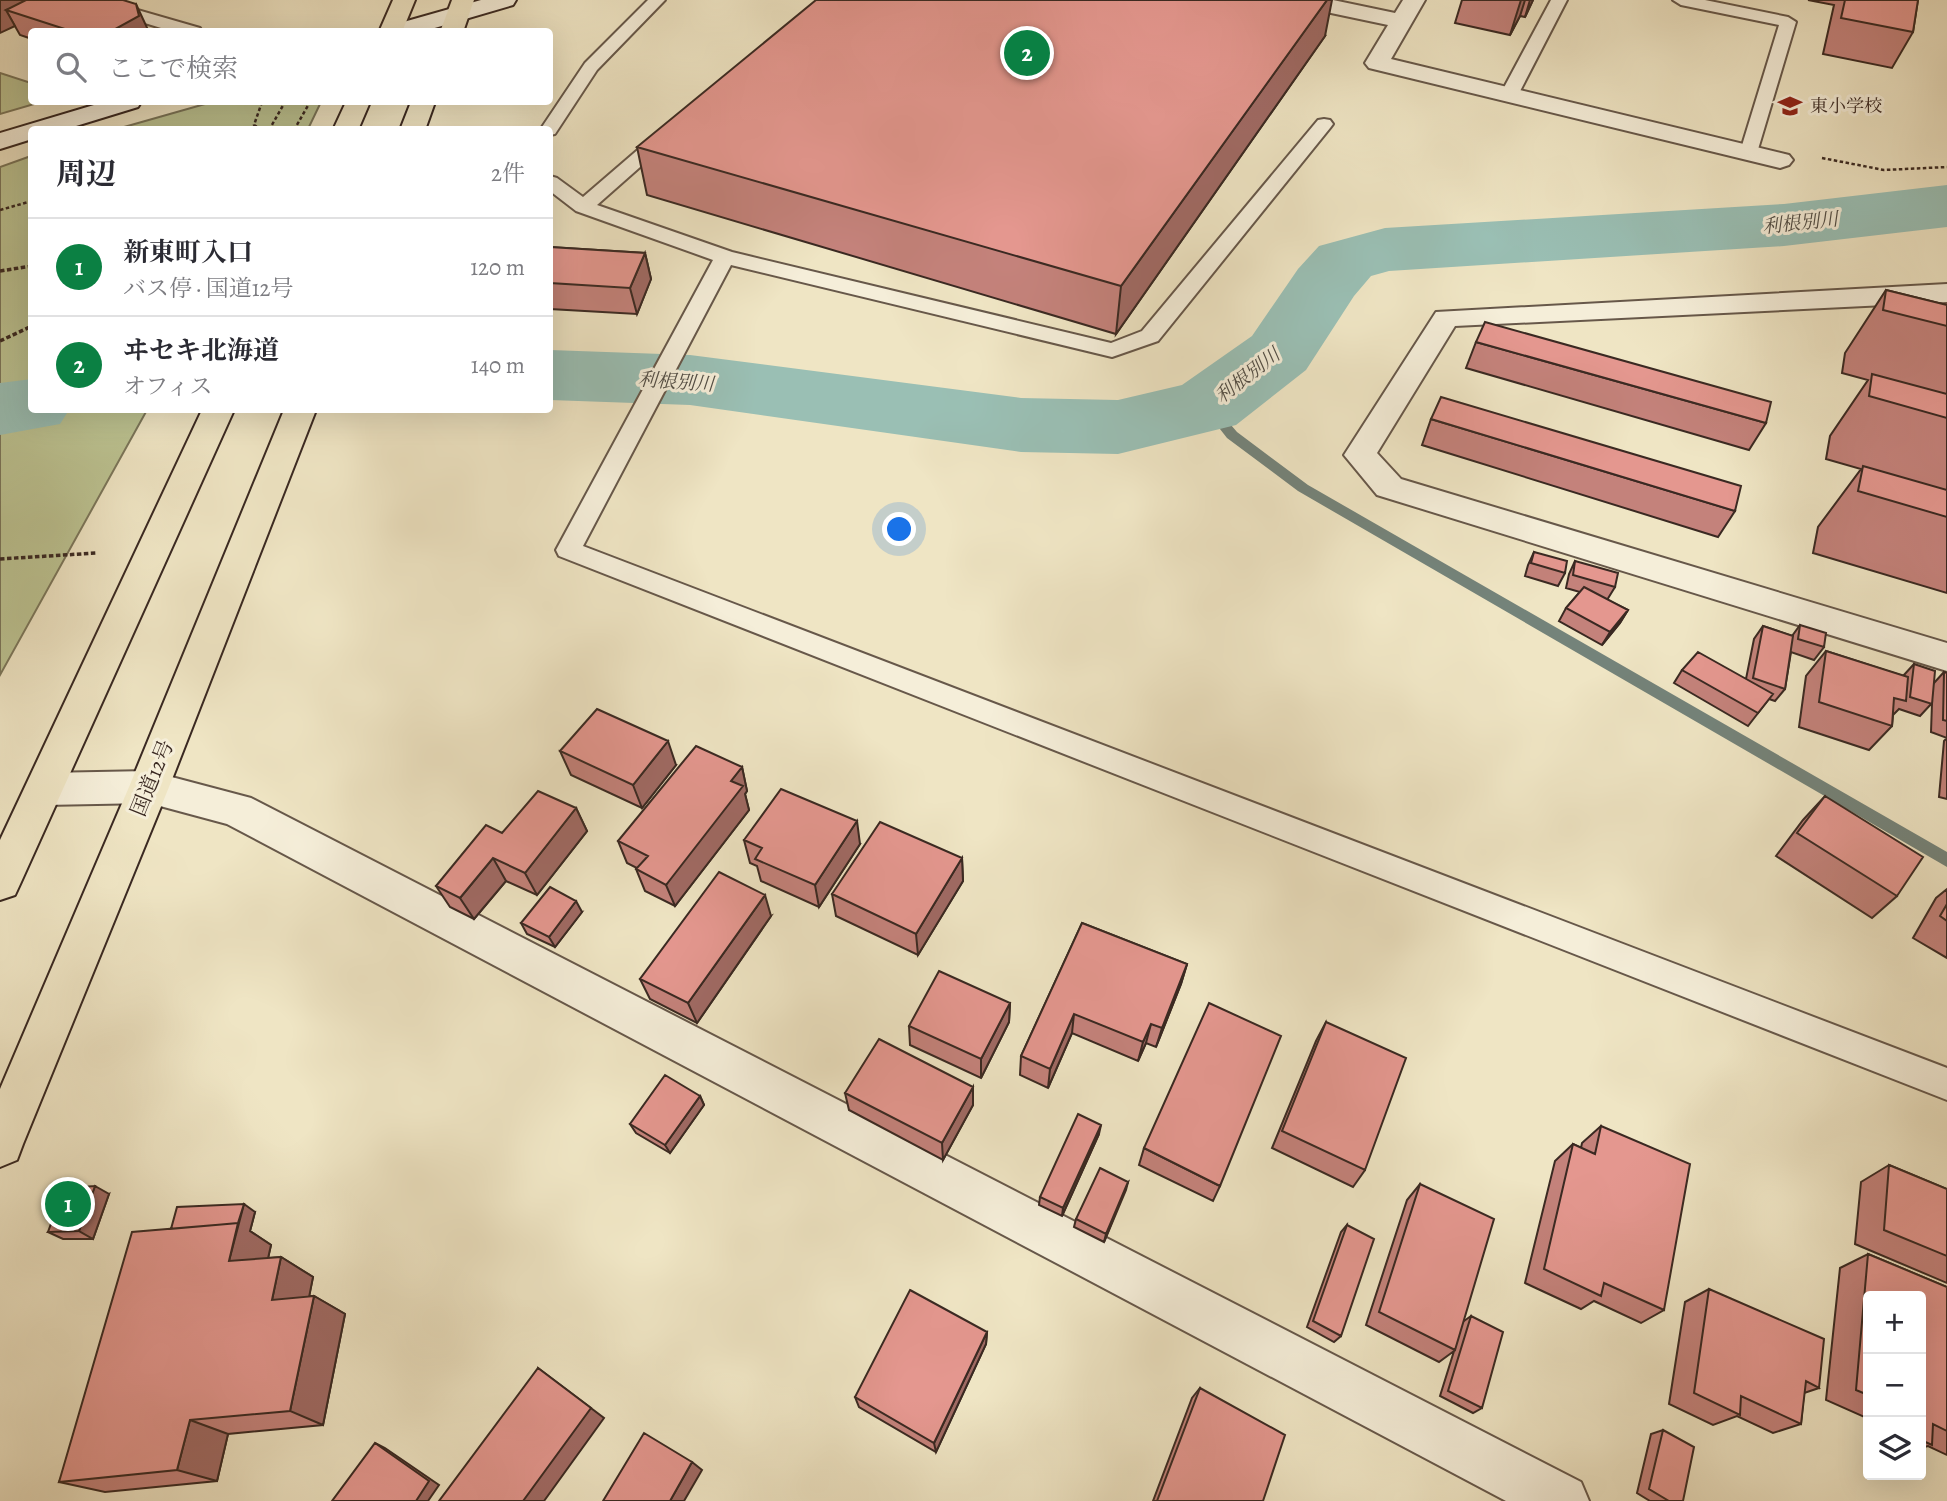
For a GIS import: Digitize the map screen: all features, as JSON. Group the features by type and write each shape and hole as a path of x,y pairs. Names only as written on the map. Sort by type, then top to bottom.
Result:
{"highway":[{"path":"394,28 404,0"},
{"path":"347,126 357,105"},
{"path":"414,126 422,105"},
{"path":"0,882 46,789 217,413"},
{"name":"国道12号","path":"0,1144 149,787 299,413"}],"street":[{"path":"407,28 505,0"},
{"path":"1301,0 1408,11 1377,63 1780,160"},
{"path":"47,126 119,105"},
{"path":"0,141 28,132"},
{"path":"1947,293 1446,318 1360,455 1389,487 1947,657"},
{"path":"46,789 149,787 237,810 1562,1501"}],"lane":[{"path":"86,0 180,28"},
{"path":"552,126 591,67 657,0"},
{"path":"1509,95 1559,0"},
{"path":"1682,0 1788,22 1749,152"},
{"path":"583,207 678,124"},
{"path":"553,184 583,207 725,257 1112,350 1150,336 1324,124"},
{"path":"725,257 568,550 1947,1084"}],"path":[{"path":"256,126 261,105"},
{"path":"271,126 283,105"},
{"path":"295,126 308,105"},
{"path":"1821,158 1869,171 1909,172 1947,167"},
{"path":"0,200 5,208"},
{"path":"0,210 28,202"},
{"path":"0,271 28,267"},
{"path":"0,341 28,328"},
{"path":"0,559 96,553"}],"green space":[{"path":"0,73 28,82 28,105 31,105 0,114"},
{"path":"201,105 320,105 309,126 128,126"},
{"path":"28,157 28,413 145,413 0,675 0,167"}],"building":[{"path":"26,0 123,0 136,4 139,16 117,28 62,28 6,10"},
{"path":"816,0 1327,0 1121,286 637,147"},
{"path":"1845,0 1918,0 1913,32 1841,18"},
{"path":"553,247 645,253 630,288 553,283"},
{"path":"1886,290 1947,305 1947,326 1883,310"},
{"path":"1485,322 1771,402 1766,423 1476,342"},
{"path":"1872,374 1947,394 1947,418 1869,396"},
{"path":"1441,397 1741,486 1735,511 1431,419"},
{"path":"1863,466 1947,490 1947,517 1858,491"},
{"path":"1534,552 1567,561 1565,573 1531,563"},
{"path":"1575,561 1618,573 1615,587 1573,575"},
{"path":"1584,587 1628,610 1610,632 1566,608"},
{"path":"1800,625 1826,633 1824,647 1798,639"},
{"path":"1763,626 1793,636 1785,689 1753,678"},
{"path":"1826,651 1908,677 1906,701 1894,698 1892,726 1819,702"},
{"path":"1698,652 1773,694 1758,713 1682,670"},
{"path":"1914,664 1935,671 1932,704 1910,697"},
{"path":"1944,672 1947,673 1947,721 1943,720"},
{"path":"597,709 668,741 633,785 560,751"},
{"path":"696,746 742,767 731,781 743,786 666,885 636,869 648,856 618,841"},
{"path":"781,789 857,821 815,885 755,859 762,848 744,840"},
{"path":"538,791 576,808 525,873 493,858 460,898 436,886 486,825 502,833"},
{"path":"1825,796 1923,857 1897,896 1797,833"},
{"path":"880,822 962,858 916,934 832,894"},
{"path":"719,872 765,895 688,1003 640,979"},
{"path":"550,887 576,901 549,937 521,923"},
{"path":"1947,904 1947,921 1940,916"},
{"path":"1082,923 1187,964 1162,1028 1151,1024 1143,1042 1074,1014 1050,1069 1021,1056"},
{"path":"939,971 1010,1003 981,1059 909,1026"},
{"path":"1209,1003 1281,1036 1220,1186 1144,1148"},
{"path":"1326,1022 1406,1058 1365,1170 1282,1131"},
{"path":"879,1039 973,1087 942,1143 845,1093"},
{"path":"665,1075 700,1096 665,1145 630,1124"},
{"path":"1078,1114 1101,1125 1063,1208 1040,1197"},
{"path":"1601,1126 1690,1164 1664,1310 1604,1283 1601,1296 1544,1269 1573,1144 1595,1154"},
{"path":"1889,1165 1947,1189 1947,1256 1884,1230"},
{"path":"1100,1168 1128,1182 1106,1234 1076,1219"},
{"path":"1420,1184 1494,1219 1455,1350 1379,1312"},
{"path":"95,1186 79,1231 48,1232 64,1188"},
{"path":"244,1204 238,1223 171,1229 177,1207"},
{"path":"238,1223 229,1261 281,1257 272,1300 314,1296 290,1411 190,1420 177,1470 59,1482 132,1232"},
{"path":"1347,1225 1374,1239 1341,1336 1313,1321"},
{"path":"1868,1254 1947,1287 1947,1431 1933,1424 1932,1445 1926,1442 1926,1291 1865,1291"},
{"path":"1709,1289 1824,1339 1819,1388 1806,1381 1801,1424 1741,1396 1740,1415 1694,1393"},
{"path":"910,1290 987,1332 934,1443 855,1397"},
{"path":"1863,1311 1863,1393 1856,1390"},
{"path":"1471,1316 1503,1332 1482,1408 1448,1391"},
{"path":"538,1368 591,1408 523,1501 439,1501"},
{"path":"1200,1388 1285,1435 1263,1501 1157,1501"},
{"path":"1663,1430 1694,1447 1683,1501 1669,1501 1649,1489"},
{"path":"644,1433 692,1462 670,1501 603,1501"},
{"path":"375,1443 429,1481 416,1501 332,1501"}],"waterway":[{"name":"利根別川","path":"553,375 690,380 1021,425 1118,427 1208,406 1279,353 1324,285 1345,261 1385,250 1784,225 1947,206"},
{"name":"利根別川","path":"0,409 28,406"},
{"path":"1208,406 1232,435 1303,488 1947,860"}],"place":[{"name":"ヰセキ北海道","path":"1027,53"},
{"name":"東小学校","path":"1790,106"},
{"name":"新東町入口","path":"68,1204"}]}
